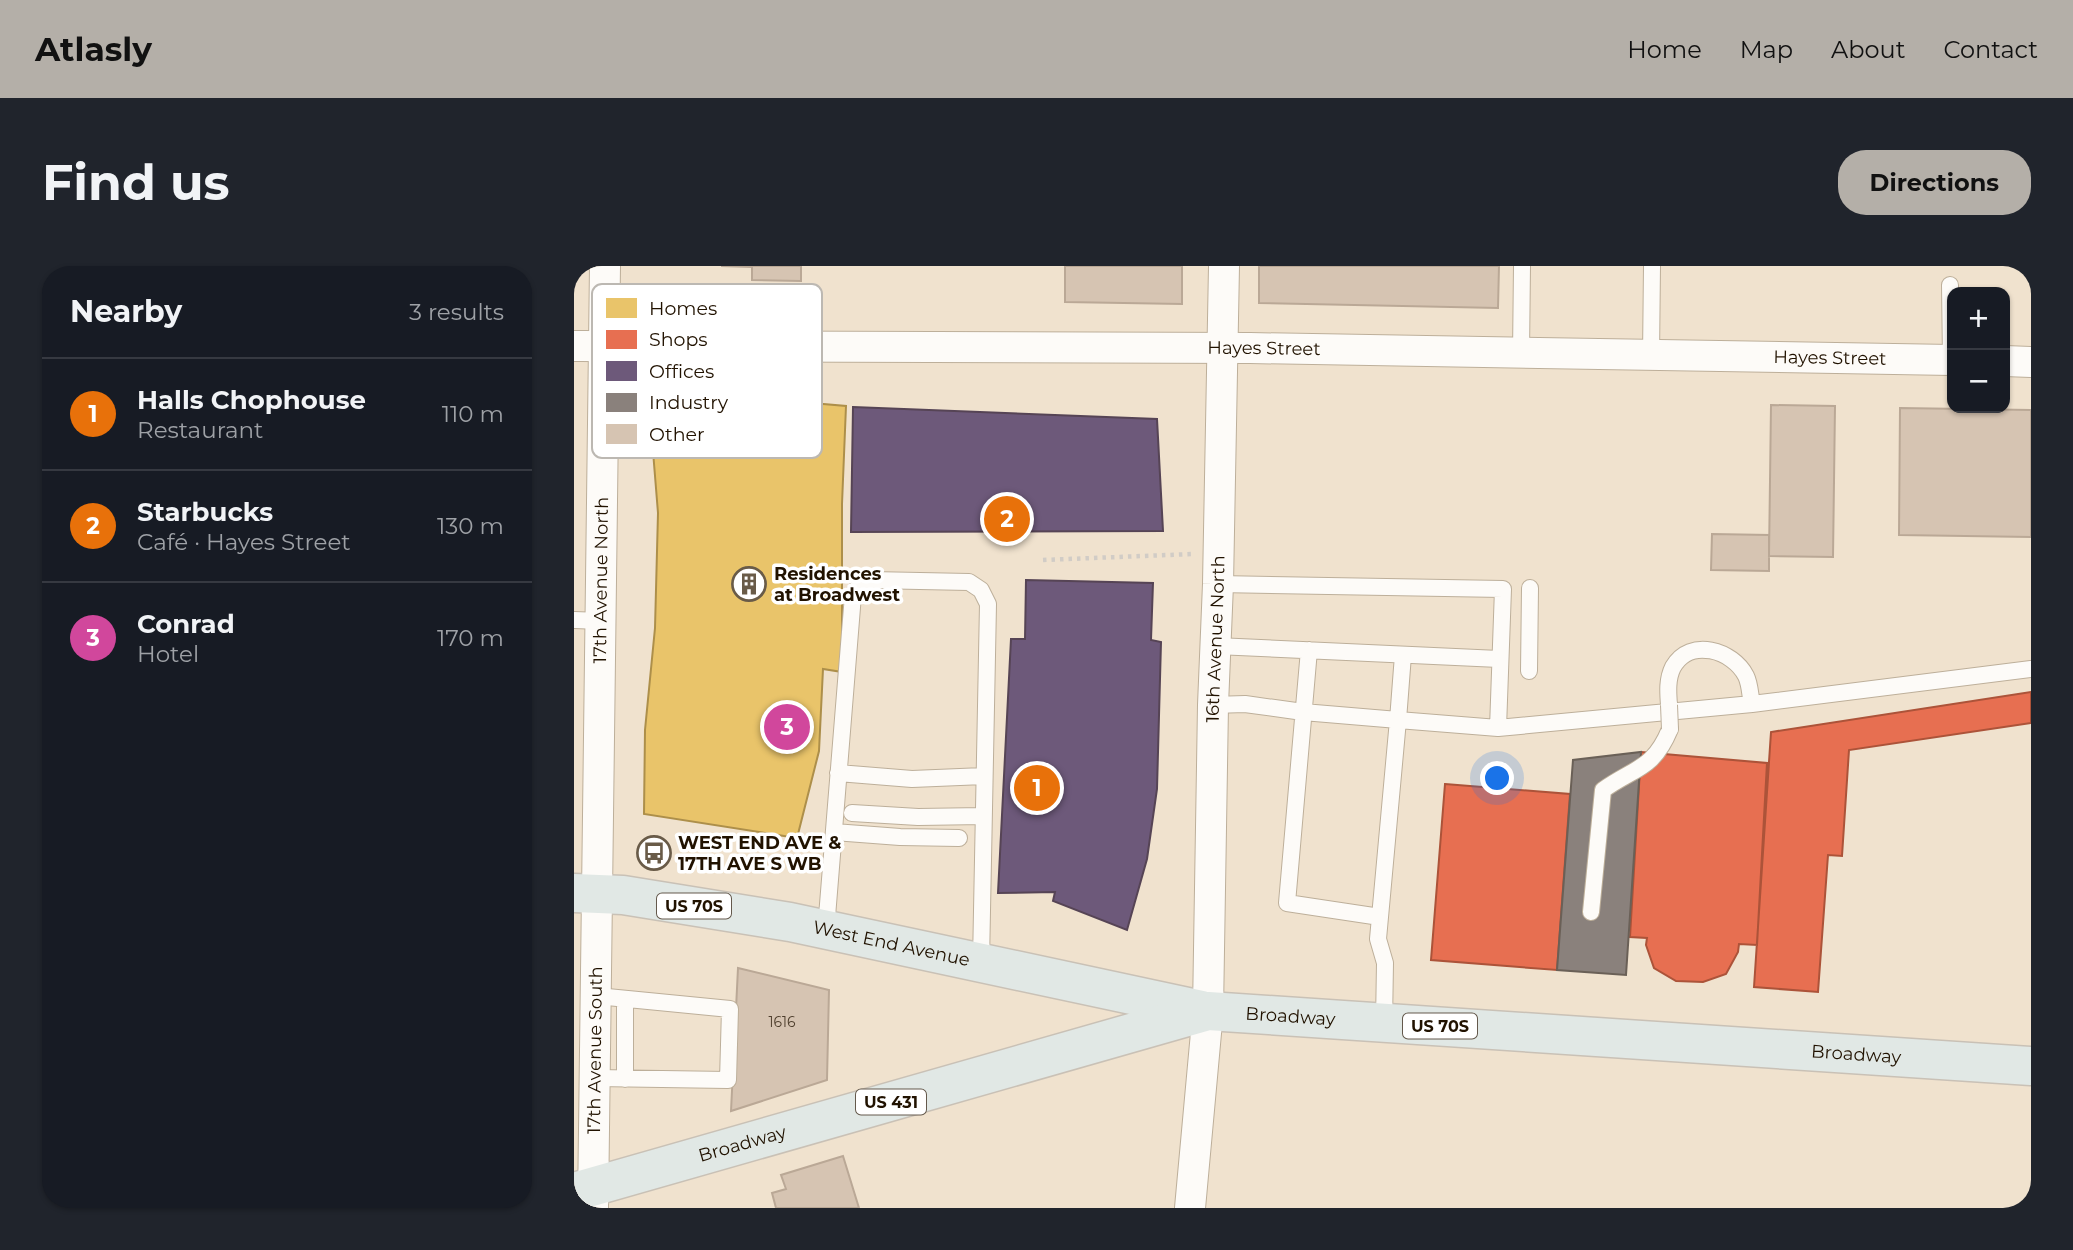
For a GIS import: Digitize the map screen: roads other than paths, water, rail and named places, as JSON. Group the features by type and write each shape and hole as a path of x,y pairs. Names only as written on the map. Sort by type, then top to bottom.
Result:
{"main road":[{"name":"West End Avenue","path":"586,894 623,895 826,929 1208,1011"},
{"name":"Broadway","path":"587,1196 1208,1011 2031,1066"}],"street":[{"name":"17th Avenue North","path":"605,266 605,284"},
{"name":"16th Avenue North","path":"1190,1208 1208,1011 1224,266"},
{"name":"Hayes Street","path":"574,346 592,346"},
{"name":"Hayes Street","path":"822,347 1223,348 1947,360"},
{"path":"2010,361 2031,362"},
{"name":"17th Avenue North","path":"586,894 587,620 597,458"},
{"name":"17th Avenue South","path":"586,894 611,998 596,1078 587,1196"}],"lane":[{"path":"1521,353 1522,266"},
{"path":"1651,356 1652,266"},
{"path":"1951,285 1952,350"},
{"path":"826,929 853,595 859,585 871,580 969,582 981,590 988,604 981,962"},
{"path":"1218,584 1503,589 1498,728"},
{"path":"1529,671 1530,589"},
{"path":"1216,646 1499,659"},
{"path":"1591,912 1603,790 1623,776 1645,766 1662,749 1670,729 1667,685 1674,666 1685,654 1700,649 1718,651 1737,663 1747,677 1752,704"},
{"path":"1309,650 1287,903 1380,917"},
{"path":"1384,1023 1385,963 1378,939 1403,655"},
{"path":"1213,705 1245,704 1303,712 1498,728 1752,704 2031,668"},
{"path":"838,773 912,779 984,776"},
{"path":"852,813 918,817 983,816"},
{"path":"834,832 959,838"},
{"path":"596,1078 625,1079 728,1080 730,1009 611,998 625,1079"}],"place":[{"name":"Starbucks","path":"1007,519"},
{"name":"Residences at Broadwest","path":"749,584"},
{"name":"Conrad","path":"787,727"},
{"name":"Halls Chophouse","path":"1037,788"},
{"name":"WEST END AVE & 17TH AVE S WB","path":"654,853"}]}
